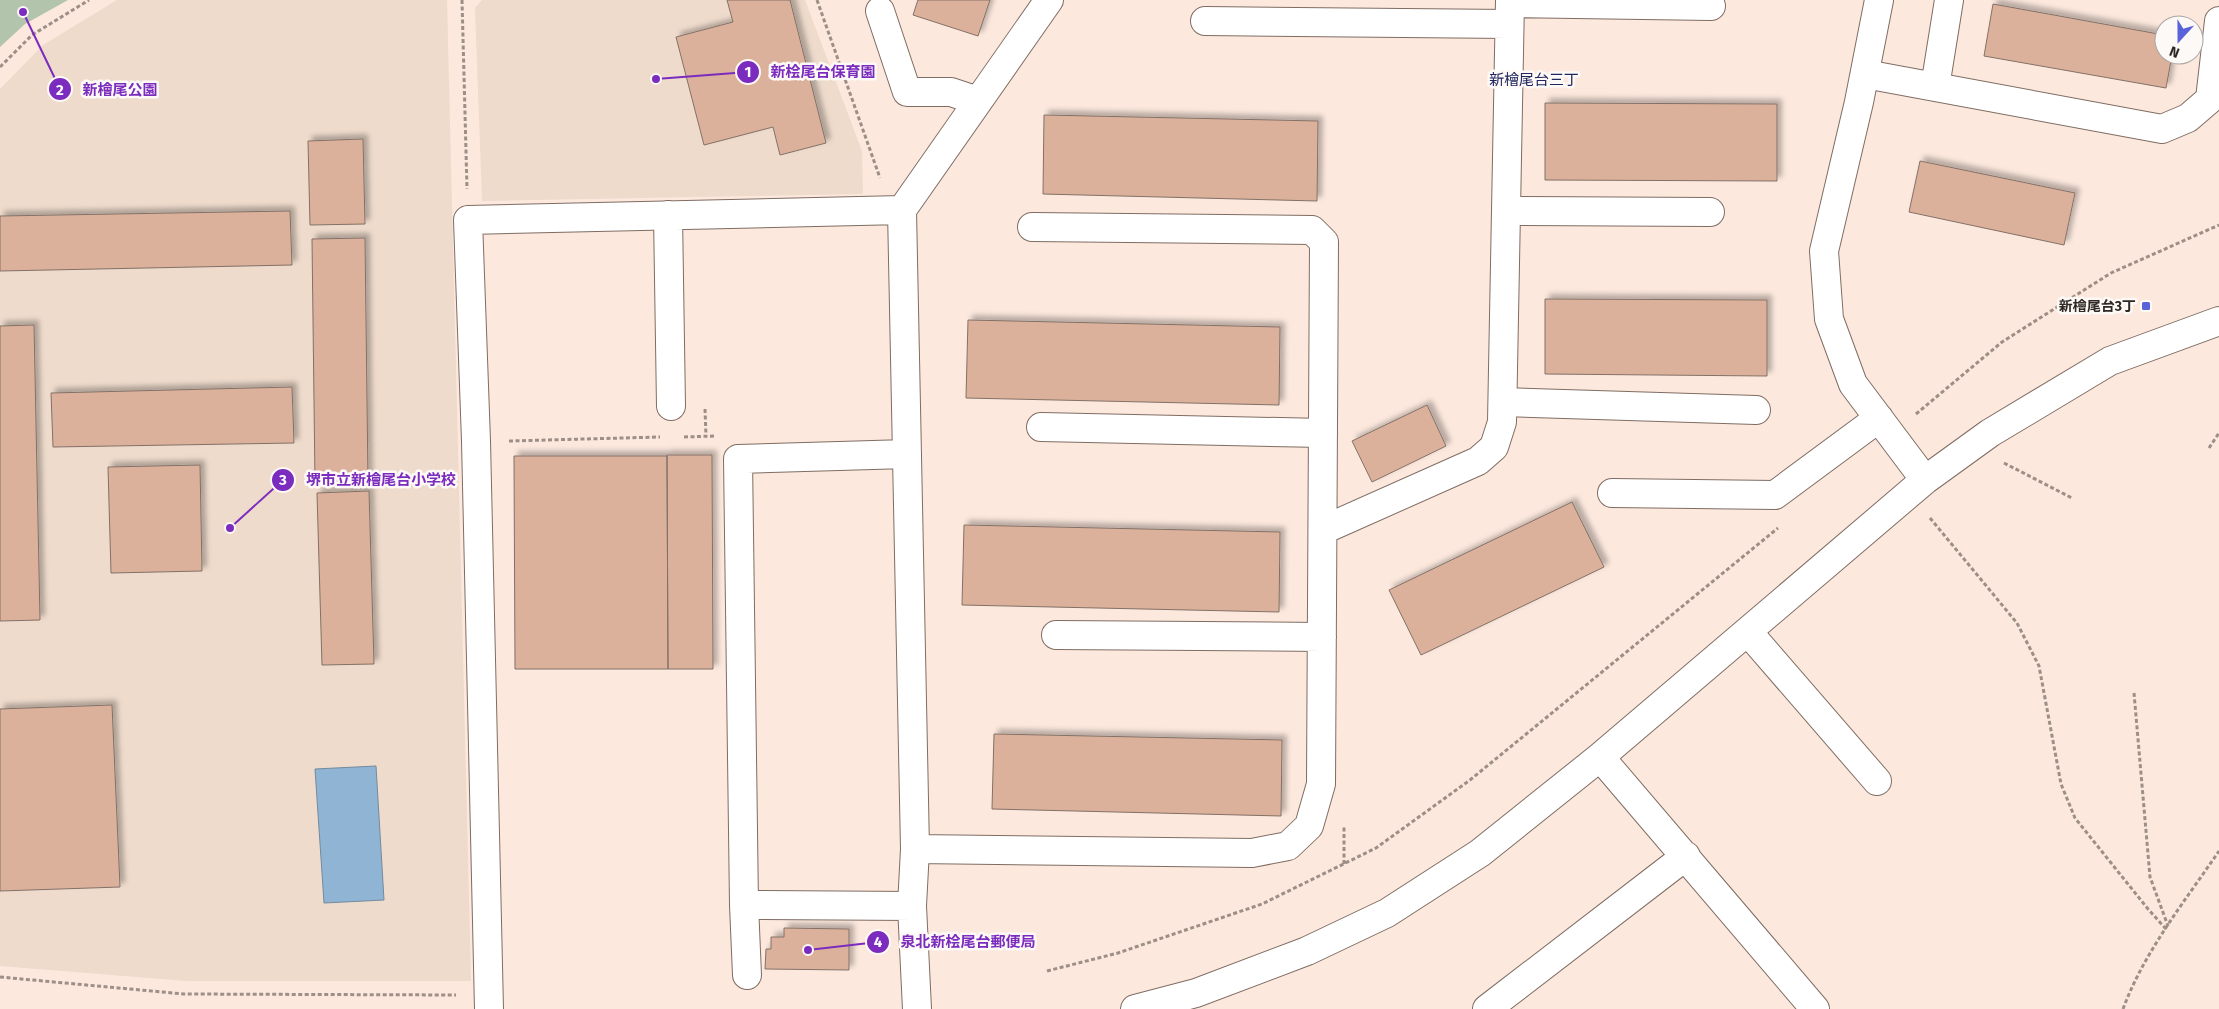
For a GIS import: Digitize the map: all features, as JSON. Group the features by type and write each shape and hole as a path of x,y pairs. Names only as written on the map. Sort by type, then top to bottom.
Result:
{"street":[{"path":"917,1009 912,906 915,849 902,210 1049,0"},
{"path":"1879,0 1824,251 1829,318 1853,384 1925,480"},
{"path":"1935,88 1949,0"},
{"path":"1205,21 1510,9 1711,6"},
{"path":"1323,530 1478,461 1494,447 1502,422 1503,402 1510,9"},
{"path":"880,11 907,92 951,92 978,102"},
{"path":"1864,74 2162,129 2188,118 2210,99 2219,21"},
{"path":"489,1009 476,441 468,220 902,210"},
{"path":"1506,211 1710,212"},
{"path":"668,215 671,406"},
{"path":"915,849 1252,853 1288,846 1309,826 1321,784 1324,242 1312,230 1032,227"},
{"path":"1135,1009 1196,993 1307,951 1387,913 1480,853 1600,757 1925,480 1990,433 2110,361 2219,321"},
{"path":"1503,402 1756,410"},
{"path":"1612,493 1775,495 1879,418"},
{"path":"1041,427 1323,433"},
{"path":"747,975 728,467 738,459 907,454"},
{"path":"1748,632 1877,781"},
{"path":"1056,635 1322,636"},
{"path":"1600,757 1815,1009"},
{"path":"1493,1007 1686,856"},
{"path":"744,904 912,906"}],"path":[{"path":"0,67 32,34 89,0"},
{"path":"462,0 468,220"},
{"path":"817,0 871,147 881,182"},
{"path":"1912,418 2002,342 2111,273 2219,225"},
{"path":"704,406 706,436"},
{"path":"2209,448 2219,433"},
{"path":"677,437 720,436"},
{"path":"476,441 668,437"},
{"path":"1999,461 2072,498"},
{"path":"1930,518 2017,623 2039,666 2061,784 2075,818 2148,909 2167,927"},
{"path":"1047,971 1118,953 1262,904 1376,848 1470,780 1785,522"},
{"path":"2134,693 2150,877 2167,927"},
{"path":"2123,1009 2130,989 2167,927 2219,851"},
{"path":"0,977 184,994 459,995"}],"shaded area":[{"path":"117,0 447,0 471,981 186,981 0,966 0,89 43,45"},
{"path":"482,0 805,0 862,151 863,194 482,201 475,8"}],"green space":[{"path":"0,0 68,0 25,24 0,47"}],"water":[{"path":"376,766 384,900 324,903 315,769"}],"building":[{"path":"727,0 790,0 826,143 780,155 773,127 704,145 676,37 733,22"},
{"path":"918,0 990,0 978,36 913,15"},
{"path":"1993,4 2154,33 2154,65 2170,65 2166,88 1984,56"},
{"path":"1545,103 1777,104 1777,181 1545,180"},
{"path":"1044,115 1318,121 1317,201 1043,194"},
{"path":"363,139 365,224 310,225 308,141"},
{"path":"1920,161 2075,193 2064,245 1909,212"},
{"path":"290,211 292,265 0,271 0,216"},
{"path":"365,238 368,481 315,482 312,239"},
{"path":"1545,299 1767,300 1767,376 1545,374"},
{"path":"968,320 1280,327 1279,405 966,398"},
{"path":"34,325 40,620 0,621 0,326"},
{"path":"292,387 294,443 53,447 51,393"},
{"path":"1427,405 1446,446 1372,482 1352,441"},
{"path":"667,455 712,455 713,669 668,669"},
{"path":"514,456 667,456 668,669 515,669"},
{"path":"200,465 202,571 111,573 108,467"},
{"path":"369,491 374,664 322,665 317,493"},
{"path":"1572,502 1604,567 1421,655 1389,590"},
{"path":"964,525 1280,532 1279,612 962,605"},
{"path":"112,705 120,887 0,891 0,709"},
{"path":"994,734 1282,740 1281,816 992,809"},
{"path":"784,928 849,929 849,970 765,969 766,949 771,949 771,937 784,937"}],"place":[{"name":"新檜尾公園","path":"23,12"},
{"name":"新桧尾台保育園","path":"656,79"},
{"name":"新檜尾台3丁","path":"2146,306"},
{"name":"堺市立新檜尾台小学校","path":"230,528"},
{"name":"泉北新桧尾台郵便局","path":"808,950"}],"district":[{"name":"新檜尾台三丁","path":"1534,80"}]}
